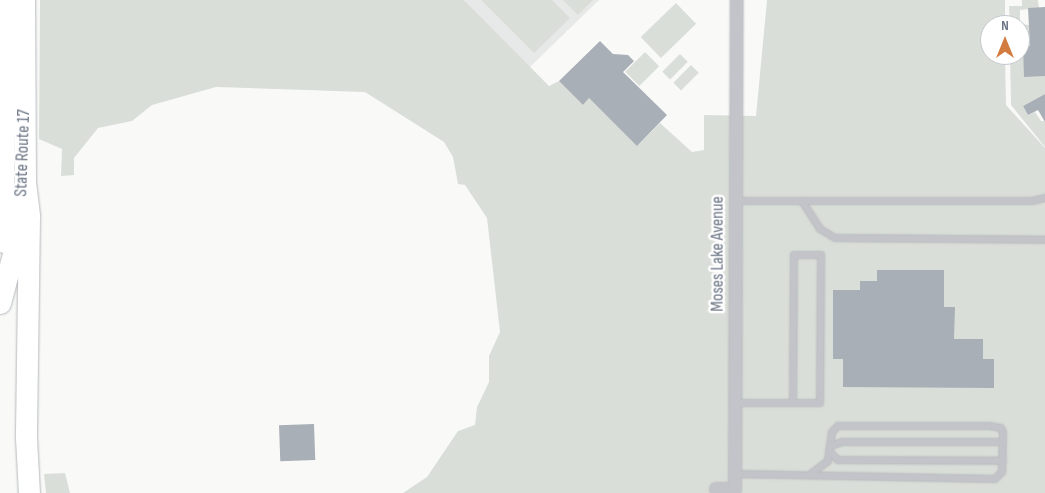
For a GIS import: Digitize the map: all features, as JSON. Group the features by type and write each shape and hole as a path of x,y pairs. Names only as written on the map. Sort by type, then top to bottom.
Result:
{"highway":[{"name":"State Route 17","path":"0,266 5,203 5,0"},
{"name":"State Route 17","path":"0,303 13,254 25,182 24,0"},
{"path":"25,182 29,217 26,438 29,493"}],"street":[{"name":"Moses Lake Avenue","path":"716,489 735,491 736,474 737,0"}],"lane":[{"path":"736,201 1032,201 1045,198"},
{"path":"802,201 820,229 835,238 1045,240"},
{"path":"736,403 793,403 820,403 821,255 794,255 793,403"},
{"path":"736,474 811,474 829,478 995,479 1000,477 1003,461 1001,428 996,426 838,426 832,432 831,450 826,464 811,474"},
{"path":"831,450 842,442 1003,442"},
{"path":"831,450 838,460 1003,461"}],"shaded area":[{"path":"40,0 464,0 549,86 559,81 583,105 589,98 638,145 660,123 692,152 704,150 704,115 756,116 767,0 1005,0 1005,15 980,15 980,65 1005,65 1006,105 1045,148 1045,493 403,493 427,477 458,431 475,425 477,407 489,382 489,356 500,332 487,218 465,185 458,184 453,157 444,142 365,92 216,87 152,105 132,121 98,128 74,158 74,175 61,176 62,149 39,139"},
{"path":"464,0 599,0 529,68"},
{"path":"481,0 552,0 570,18 534,53"},
{"path":"563,0 593,0 578,15"},
{"path":"1022,0 1038,0 1039,8 1020,10 1020,15 1009,15 1009,6 1022,6"},
{"path":"676,3 696,24 661,58 641,37"},
{"path":"1030,28 1045,76 1045,94 1023,106 1028,115 1035,112 1041,121 1045,121 1045,147 1011,105 1010,65 1030,65"},
{"path":"645,52 659,66 639,86 625,72"},
{"path":"680,54 688,62 670,79 662,72"},
{"path":"691,65 699,73 681,90 673,83"},
{"path":"65,473 70,493 46,493 44,474"}],"building":[{"path":"1045,7 1045,76 1024,77 1024,65 1030,65 1030,15 1028,15 1028,8"},
{"path":"600,41 613,54 628,55 634,61 623,72 667,115 637,146 589,98 583,105 559,81"},
{"path":"1045,94 1045,122 1038,110 1028,115 1023,106"},
{"path":"877,270 944,270 944,307 955,307 954,339 983,339 983,359 994,359 994,388 843,387 843,359 833,359 833,290 860,290 860,281 877,281"},
{"path":"314,424 315,460 280,461 279,425"}]}
